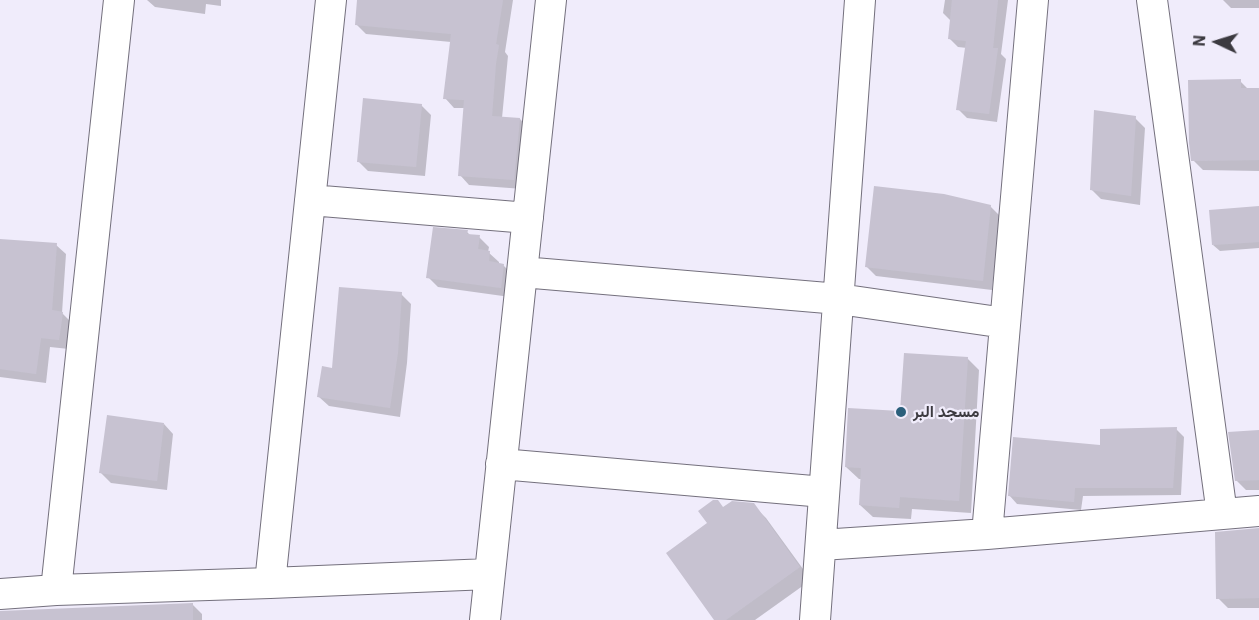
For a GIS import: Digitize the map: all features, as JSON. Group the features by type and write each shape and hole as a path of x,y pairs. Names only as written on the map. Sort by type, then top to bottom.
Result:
{"street":[{"path":"56,590 119,0"},
{"path":"270,584 331,0"},
{"path":"485,620 551,0"},
{"path":"815,620 860,0"},
{"path":"987,534 1033,0"},
{"path":"1152,0 1222,514"},
{"path":"310,200 528,218"},
{"path":"522,272 839,299 1005,323"},
{"path":"501,464 824,492"},
{"path":"821,545 987,534 1259,511"},
{"path":"0,594 489,574"}],"building":[{"path":"357,0 503,0 496,44 499,45 492,116 520,118 514,180 458,176 464,100 443,99 451,34 355,25"},
{"path":"952,0 998,0 993,48 998,48 989,114 956,110 966,41 948,39"},
{"path":"1241,79 1241,88 1259,88 1259,160 1191,161 1188,80"},
{"path":"363,98 422,104 416,167 357,162"},
{"path":"1094,110 1136,116 1131,196 1090,190"},
{"path":"874,186 944,194 991,205 983,281 865,267"},
{"path":"1259,206 1259,242 1212,245 1209,210"},
{"path":"433,227 468,230 467,234 480,235 478,249 490,251 489,261 504,264 501,288 426,278"},
{"path":"0,239 57,243 52,310 63,312 59,340 41,338 36,374 0,369"},
{"path":"339,287 402,292 398,352 390,408 317,397 322,366 332,368"},
{"path":"904,353 968,357 959,501 900,497 899,508 859,505 861,468 845,467 848,408 900,411"},
{"path":"107,415 164,423 157,481 99,473"},
{"path":"1177,427 1173,488 1075,488 1074,502 1008,496 1013,437 1100,445 1100,429"},
{"path":"1259,430 1259,480 1235,481 1228,432"},
{"path":"713,500 718,500 723,507 732,501 754,503 800,567 726,620 714,620 666,553 707,523 698,511"},
{"path":"1259,528 1259,598 1216,599 1215,532"},
{"path":"193,603 193,620 0,620 0,611"}],"place":[{"name":"مسجد البر","path":"901,412"}]}
